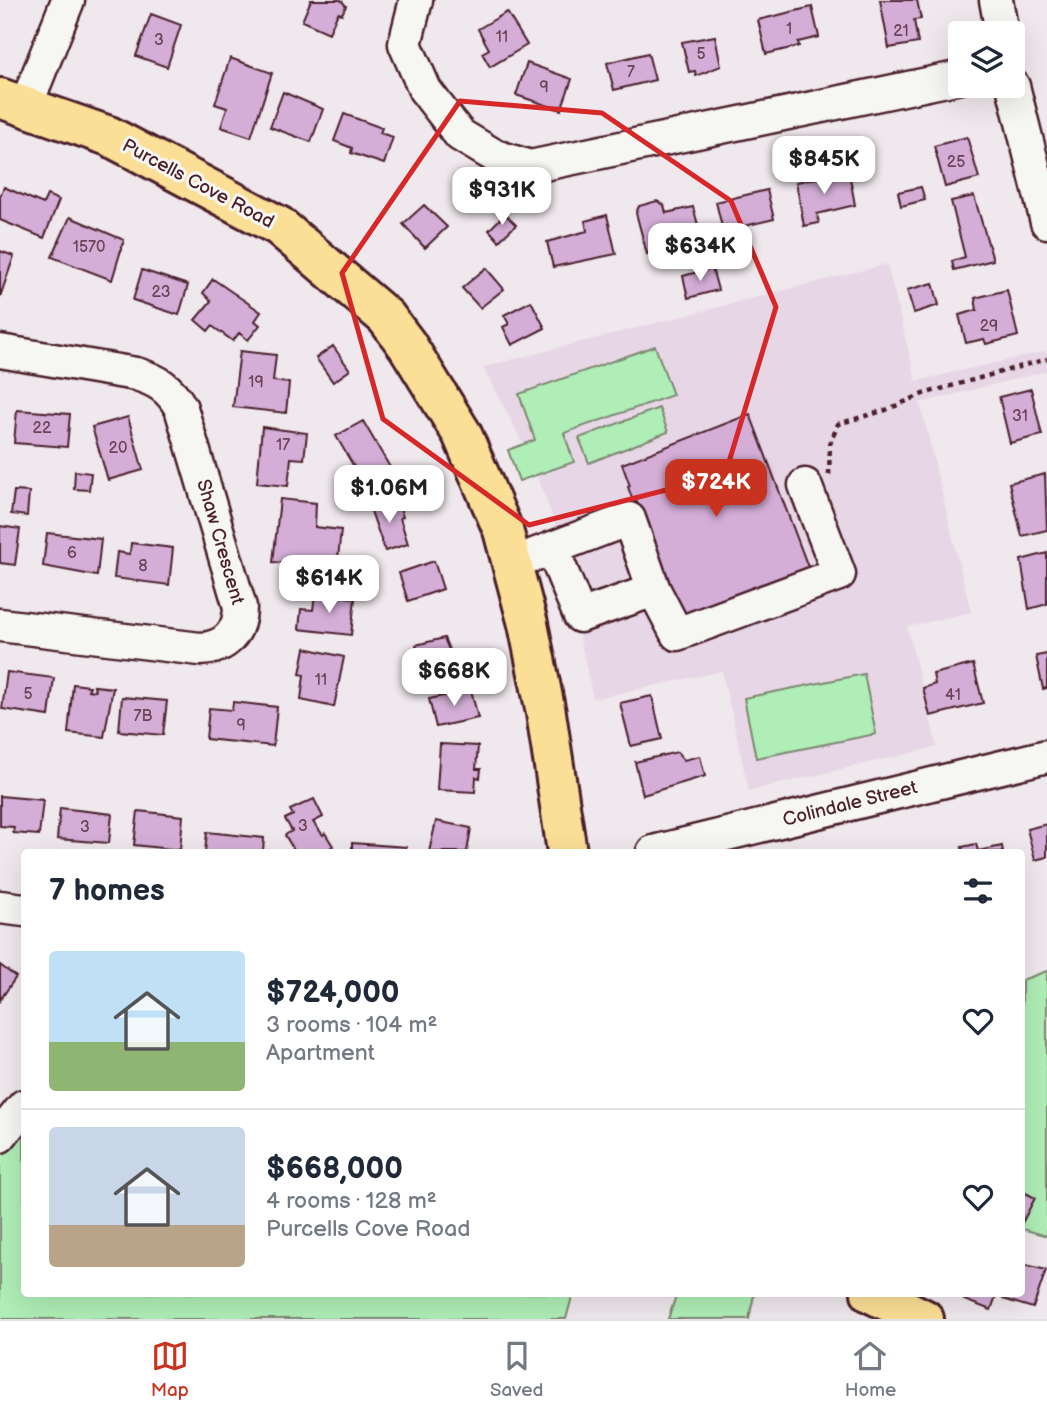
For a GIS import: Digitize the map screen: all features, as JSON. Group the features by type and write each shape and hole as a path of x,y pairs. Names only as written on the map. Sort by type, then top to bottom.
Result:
{"main road":[{"name":"Purcells Cove Road","path":"13,103 109,135 279,226 386,317 427,373 462,434 491,497 513,564 546,713 567,849"},
{"path":"877,1304 924,1319"}],"street":[{"path":"13,103 68,0"},
{"path":"416,0 405,44 425,90 460,135 495,156 530,167 948,80"},
{"path":"996,0 1000,21"},
{"path":"1016,98 1047,222"},
{"name":"Shaw Crescent","path":"0,351 136,374 158,382 174,396 181,408 240,607 240,618 230,638 221,645 200,649 0,625"},
{"path":"513,564 629,519 654,590 677,634 839,574 817,484"},
{"path":"552,548 580,616 654,590"},
{"name":"Colindale Street","path":"665,849 1047,756"},
{"path":"0,907 21,910"},
{"path":"0,1136 21,1109"}],"path":[{"path":"817,484 838,424 886,410 923,394 1047,359"}],"highlighted area":[{"path":"460,101 602,113 731,201 776,307 725,475 529,525 383,419 342,273"}],"shaded area":[{"path":"887,264 916,381 1047,351 1047,371 920,403 971,612 907,627 937,747 749,791 722,671 593,699 555,523 530,457 483,367"}],"green space":[{"path":"655,346 673,395 564,433 574,462 519,481 508,450 535,440 519,394"},
{"path":"659,408 668,432 589,463 579,438"},
{"path":"864,674 876,734 756,758 744,698"},
{"path":"1047,971 1047,1236 1025,1230 1025,979"},
{"path":"21,1110 21,1297 572,1297 566,1319 0,1319 0,1137"},
{"path":"676,1297 754,1297 749,1319 668,1319"}],"building":[{"path":"311,0 341,0 346,6 342,14 338,13 329,33 302,21"},
{"path":"880,0 917,0 921,19 914,20 918,43 889,48"},
{"path":"812,7 819,37 798,42 799,46 766,54 758,20"},
{"path":"507,12 527,45 490,67 482,53 489,49 478,29"},
{"path":"151,14 181,25 167,67 136,56"},
{"path":"715,36 721,66 696,76 695,71 689,72 682,42"},
{"path":"648,53 655,80 614,90 607,63"},
{"path":"230,58 272,73 251,137 221,127 227,108 215,104"},
{"path":"527,63 572,79 561,110 516,95"},
{"path":"283,92 323,109 311,142 270,127"},
{"path":"344,114 382,128 380,133 393,137 384,164 351,153 352,148 334,141"},
{"path":"967,137 979,178 945,187 934,146"},
{"path":"849,172 855,205 817,214 819,223 804,226 796,182"},
{"path":"4,187 43,204 47,195 59,200 44,238 0,220 0,196"},
{"path":"921,187 925,200 901,206 898,192"},
{"path":"767,190 774,219 723,231 716,202"},
{"path":"974,196 993,260 954,270 952,261 965,257 951,201"},
{"path":"657,201 664,205 666,213 693,207 700,232 687,235 690,243 647,254 636,213 639,206"},
{"path":"424,205 447,227 425,248 403,224"},
{"path":"505,214 516,225 499,241 489,230"},
{"path":"607,215 616,254 553,267 547,242 587,231 585,221"},
{"path":"70,217 124,240 112,280 52,257"},
{"path":"0,251 14,256 0,297"},
{"path":"486,268 504,289 480,308 462,288"},
{"path":"712,268 718,290 688,298 683,276"},
{"path":"142,270 188,285 179,315 133,300"},
{"path":"213,279 261,312 255,321 260,325 248,340 239,333 233,341 212,326 208,331 195,320 211,301 203,293"},
{"path":"933,283 939,305 914,313 907,290"},
{"path":"1007,290 1018,336 986,344 984,339 966,343 959,315 977,310 975,298"},
{"path":"531,301 545,328 512,345 503,327 509,324 504,315"},
{"path":"333,346 350,370 333,382 316,358"},
{"path":"240,351 276,355 273,381 289,383 286,413 233,407"},
{"path":"1031,389 1042,435 1010,443 999,397"},
{"path":"17,410 70,414 67,447 14,443"},
{"path":"750,414 811,575 683,624 636,500 633,501 622,464"},
{"path":"128,417 143,470 108,480 92,427"},
{"path":"363,421 391,469 364,484 336,436"},
{"path":"262,427 307,433 304,459 291,458 288,486 257,483"},
{"path":"75,471 91,473 89,490 74,489"},
{"path":"1045,474 1047,530 1022,536 1009,483"},
{"path":"14,491 29,492 27,516 11,514"},
{"path":"280,499 316,503 315,527 341,530 337,568 273,562"},
{"path":"393,500 396,509 400,508 403,517 400,518 408,544 385,551 370,508"},
{"path":"0,526 20,529 15,565 0,563"},
{"path":"47,533 101,539 97,576 43,566"},
{"path":"131,543 173,548 169,585 114,578 117,552 130,554"},
{"path":"1047,553 1047,604 1029,609 1021,560"},
{"path":"434,561 443,589 408,601 399,573"},
{"path":"315,594 355,598 351,635 299,629 301,609 313,610"},
{"path":"444,638 450,652 447,653 450,664 422,670 419,660 414,661 411,653 418,651 416,645"},
{"path":"305,648 344,657 334,707 301,700 304,675 300,674"},
{"path":"1047,654 1047,688 1043,689 1036,656"},
{"path":"973,664 983,703 930,716 923,688 935,684 933,674"},
{"path":"7,672 54,678 49,716 2,709"},
{"path":"73,684 90,686 88,690 95,691 94,686 113,688 104,737 68,733"},
{"path":"471,690 478,718 436,727 429,699"},
{"path":"652,696 662,739 631,746 620,703"},
{"path":"122,697 167,701 163,735 119,731"},
{"path":"233,702 277,707 273,746 206,739 209,708 232,710"},
{"path":"440,744 478,746 476,769 481,769 480,778 476,777 475,792 437,790"},
{"path":"677,752 684,760 700,756 705,776 643,795 635,762"},
{"path":"0,796 43,800 39,835 13,833 14,827 0,826"},
{"path":"314,799 323,817 313,822 323,835 325,833 333,846 331,849 293,849 285,835 292,831 285,819 293,815 290,810"},
{"path":"60,808 112,814 109,843 57,839"},
{"path":"138,811 183,816 180,849 134,845"},
{"path":"436,821 471,828 468,849 430,849"},
{"path":"1047,824 1047,857 1035,860 1027,829"},
{"path":"207,832 264,838 263,849 205,849"},
{"path":"352,843 406,847 406,849 352,849"},
{"path":"976,844 977,849 962,849"},
{"path":"0,965 16,977 0,1000"},
{"path":"1025,1193 1035,1198 1025,1217"},
{"path":"1025,1265 1046,1270 1033,1308 1003,1299 1025,1297"},
{"path":"965,1297 996,1297 991,1310 964,1300"}]}
